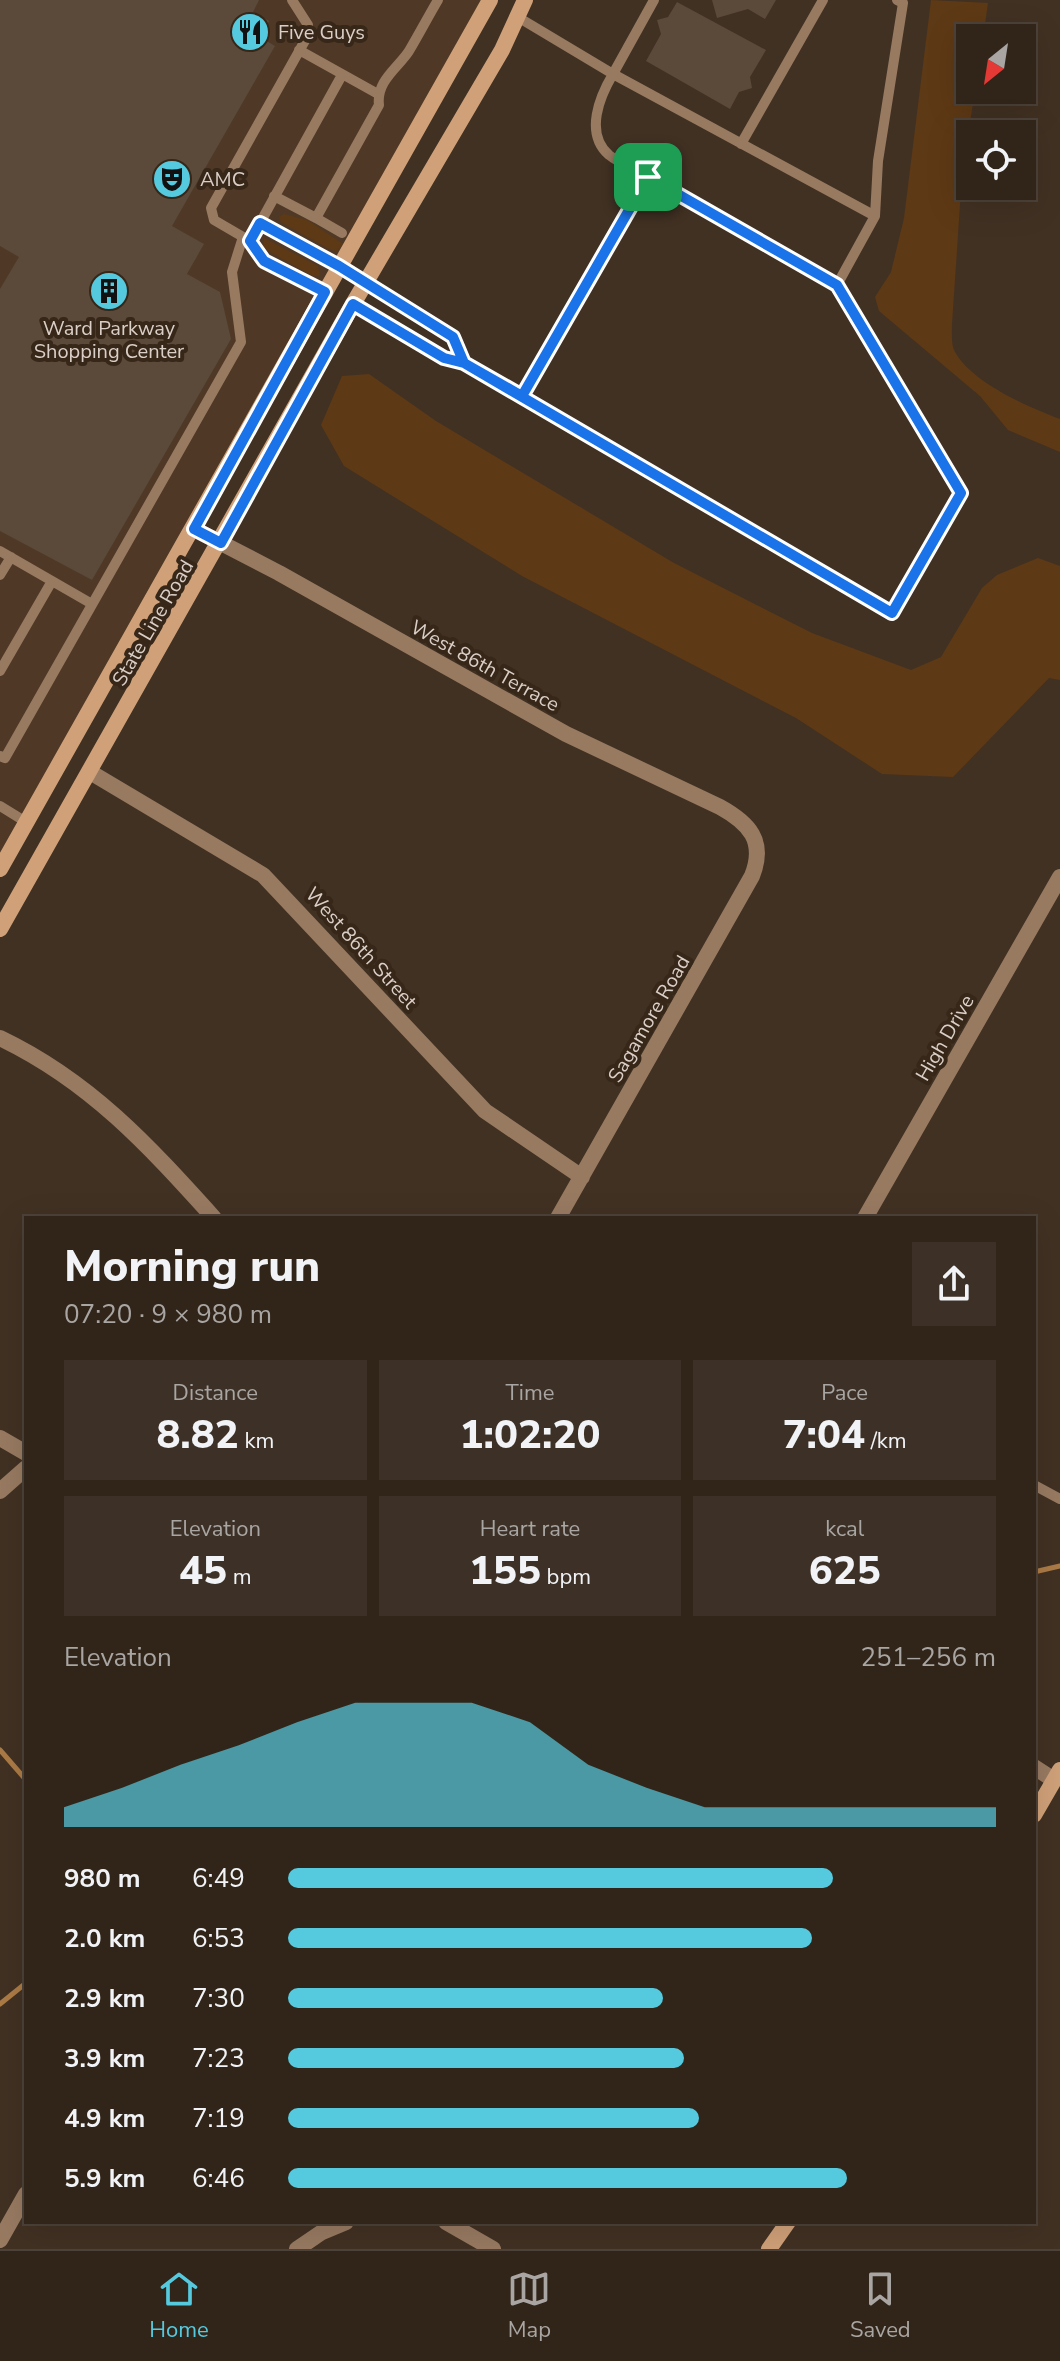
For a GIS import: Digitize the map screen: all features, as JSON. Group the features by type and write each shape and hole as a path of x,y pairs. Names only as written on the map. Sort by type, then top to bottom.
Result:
{"main road":[{"name":"State Line Road","path":"0,869 490,0"},
{"name":"State Line Road","path":"0,929 221,543 353,304 502,50 525,0"},
{"path":"1036,1812 1057,1775"},
{"path":"769,2249 787,2224"}],"street":[{"name":"West 86th Terrace","path":"194,529 556,729 743,819 755,835"},
{"name":"West 86th Street","path":"90,772 263,875 485,1111 582,1177"},
{"name":"Sagamore Road","path":"559,1216 752,876 758,860 755,835"},
{"name":"High Drive","path":"866,1216 1060,877"},
{"path":"0,1038 104,1103 132,1128 212,1216"},
{"path":"0,1438 24,1452"},
{"path":"0,1491 24,1470"},
{"path":"1036,1768 1057,1775"},
{"path":"0,2240 24,2198"},
{"path":"297,2249 322,2232 341,2224"},
{"path":"449,2224 493,2249"}],"lane":[{"path":"292,0 308,25 299,50 211,208 214,220 246,239 264,261 325,292"},
{"path":"316,218 379,105 378,94 396,63 406,55 438,0"},
{"path":"353,304 444,358 464,363 522,396 892,613 961,493 837,285 607,154 596,129 598,100 654,0"},
{"path":"741,144 823,0"},
{"path":"837,285 875,216 878,161 903,3 897,0"},
{"path":"516,16 613,74 875,216"},
{"path":"299,50 378,94"},
{"path":"0,756 5,758 241,342 232,272 246,239 260,223 342,75"},
{"path":"522,396 648,177"},
{"path":"274,196 342,233"},
{"path":"260,223 339,266 453,337 464,363"},
{"path":"0,551 92,604"},
{"path":"0,575 11,557"},
{"path":"0,671 52,581"},
{"path":"0,806 26,822"},
{"path":"1036,1486 1060,1499"}],"shaded area":[{"name":"Ward Parkway Shopping Center","path":"0,0 481,0 0,867"},
{"path":"931,0 988,3 985,24 956,24 956,104 973,104 970,120 956,120 956,200 960,200 953,347 962,362 986,383 1060,419 1060,452 1008,430 980,396 879,311 875,297 891,272 904,218"},
{"path":"284,214 307,220 343,244 337,251 331,250 281,222 279,217"},
{"path":"264,238 318,266 320,276 313,276 263,248"},
{"path":"369,374 436,421 674,563 812,633 911,670 941,657 982,588 997,575 1038,558 1060,566 1060,680 1049,678 953,777 882,774 796,718 522,576 344,466 321,425 342,376"}],"building":[{"name":"Ward Parkway Shopping Center","path":"0,0 259,0 253,12 269,21 260,37 275,46 172,226 204,244 187,274 220,292 231,339 92,580 0,531 0,289 19,257 0,246"},
{"path":"712,0 776,0 765,19 748,9 717,18"},
{"path":"677,2 766,50 750,77 752,88 739,92 730,109 646,61 661,34 657,20 668,17"}],"waterway":[{"path":"1036,1572 1060,1566"},
{"path":"0,1750 24,1778"},
{"path":"0,2004 24,1985"}],"place":[{"name":"Five Guys","path":"250,32"},
{"name":"AMC","path":"172,179"},
{"name":"Ward Parkway Shopping Center","path":"109,291"}],"route":[{"path":"648,177 522,396 464,363 453,337 339,266 260,223 250,241 264,261 325,292 194,529 221,543 353,304 444,358 464,363 892,613 961,493 837,285 648,177"}]}
